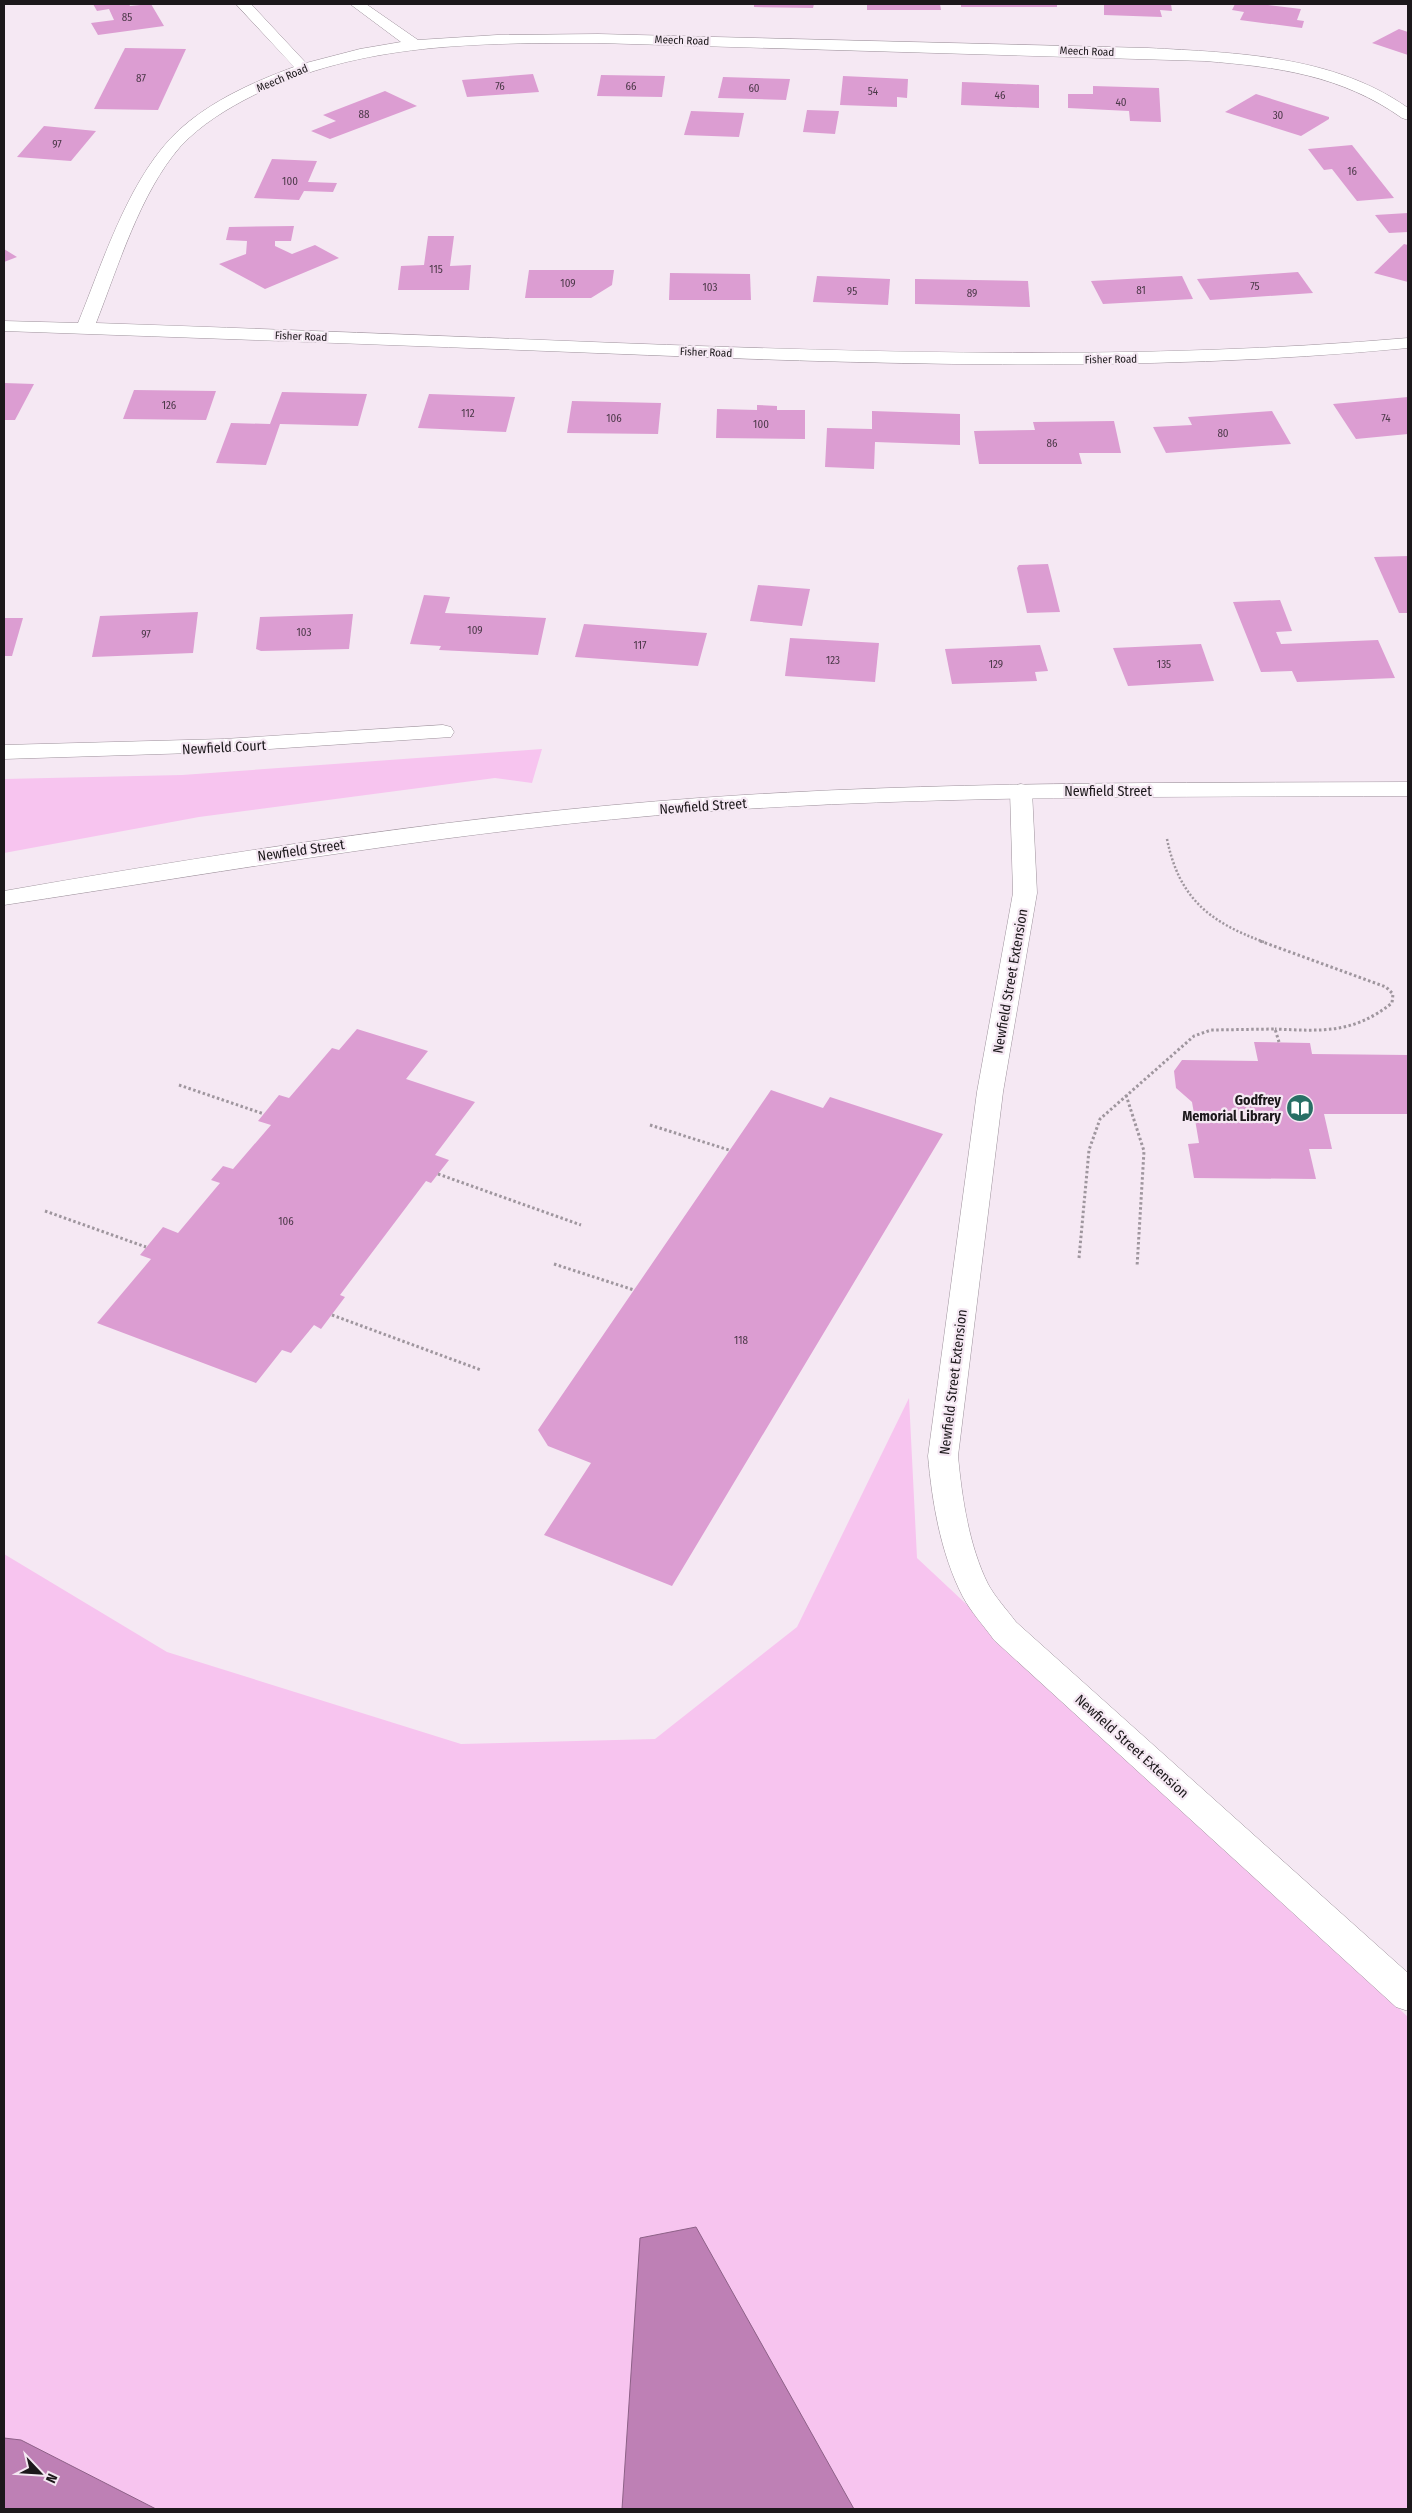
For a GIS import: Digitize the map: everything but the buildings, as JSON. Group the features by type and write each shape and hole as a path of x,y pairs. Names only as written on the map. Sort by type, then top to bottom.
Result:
{"street":[{"path":"243,4 302,67"},
{"path":"357,4 412,43"},
{"name":"Meech Road","path":"85,328 120,241 155,170 190,128 254,90 302,67 354,54 412,43 466,39 601,38 1148,53 1216,57 1268,63 1346,81 1376,94 1408,115"},
{"name":"Fisher Road","path":"4,326 851,357 1015,361 1169,359 1342,350 1408,343"},
{"name":"Newfield Court","path":"4,752 165,750 289,744 443,732"},
{"name":"Newfield Street","path":"4,898 207,864 370,840 535,820 697,805 855,796 1021,792 1408,789"},
{"name":"Newfield Street Extension","path":"1021,792 1025,893 990,1092 943,1456 947,1498 958,1541 975,1590 1005,1631 1408,1994"}],"path":[{"path":"1079,1258 1089,1150 1100,1119 1194,1036 1212,1030 1329,1030 1352,1027 1377,1017 1392,1003 1393,994 1386,987 1258,940 1220,923 1189,896 1171,859 1166,835"},
{"path":"1275,1029 1279,1042"},
{"path":"179,1085 264,1114"},
{"path":"1126,1095 1144,1151 1137,1267"},
{"path":"650,1125 729,1150"},
{"path":"438,1174 581,1225"},
{"path":"45,1211 146,1247"},
{"path":"554,1264 634,1290"},
{"path":"332,1314 481,1370"}],"shaded area":[{"path":"542,749 532,783 495,778 199,817 4,853 4,779 182,775"},
{"path":"909,1398 917,1558 1408,2017 1408,2509 4,2509 4,1554 167,1652 461,1744 655,1739 797,1627"},
{"path":"696,2227 854,2509 622,2509 640,2238"},
{"path":"4,2438 21,2440 156,2509 4,2509"}],"place":[{"name":"Godfrey Memorial Library","path":"1300,1108"}]}
